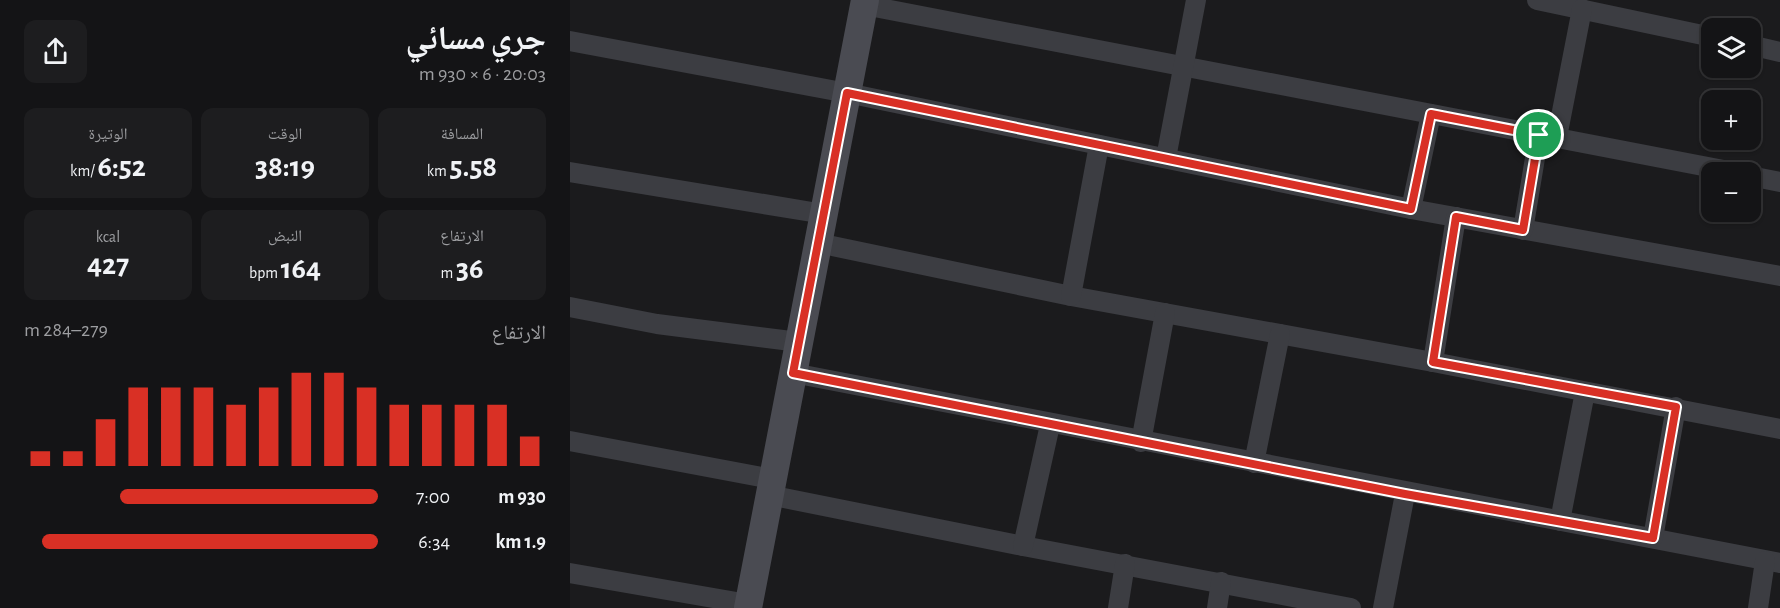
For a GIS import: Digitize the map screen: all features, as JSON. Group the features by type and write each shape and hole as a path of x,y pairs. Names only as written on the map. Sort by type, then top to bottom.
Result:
{"street":[{"path":"1166,158 1196,0"},
{"path":"1537,0 1701,35"},
{"path":"570,573 748,606 865,3 1701,166"},
{"path":"1523,230 1582,9"},
{"path":"570,41 847,93 1411,209 1780,276"},
{"path":"1761,48 1780,52"},
{"path":"1411,209 1431,114"},
{"path":"1071,296 1099,145"},
{"path":"570,172 824,214"},
{"path":"1761,178 1780,182"},
{"path":"1433,362 1456,217"},
{"path":"818,243 1071,296 1676,407 1780,429"},
{"path":"570,307 657,324 799,342"},
{"path":"1141,442 1166,313"},
{"path":"1254,463 1280,334"},
{"path":"793,373 1405,494 1773,562 1758,608"},
{"path":"1560,521 1585,392"},
{"path":"1653,538 1676,407"},
{"path":"1023,546 1050,425"},
{"path":"570,441 1023,546 1352,608"},
{"path":"1383,608 1405,494"},
{"path":"1118,608 1125,564"},
{"path":"1216,608 1221,582"}],"route":[{"path":"847,93 1411,209 1431,114 1539,135 1523,230 1456,217 1433,362 1585,392 1676,407 1653,538 1405,494 793,373 847,93"}]}
